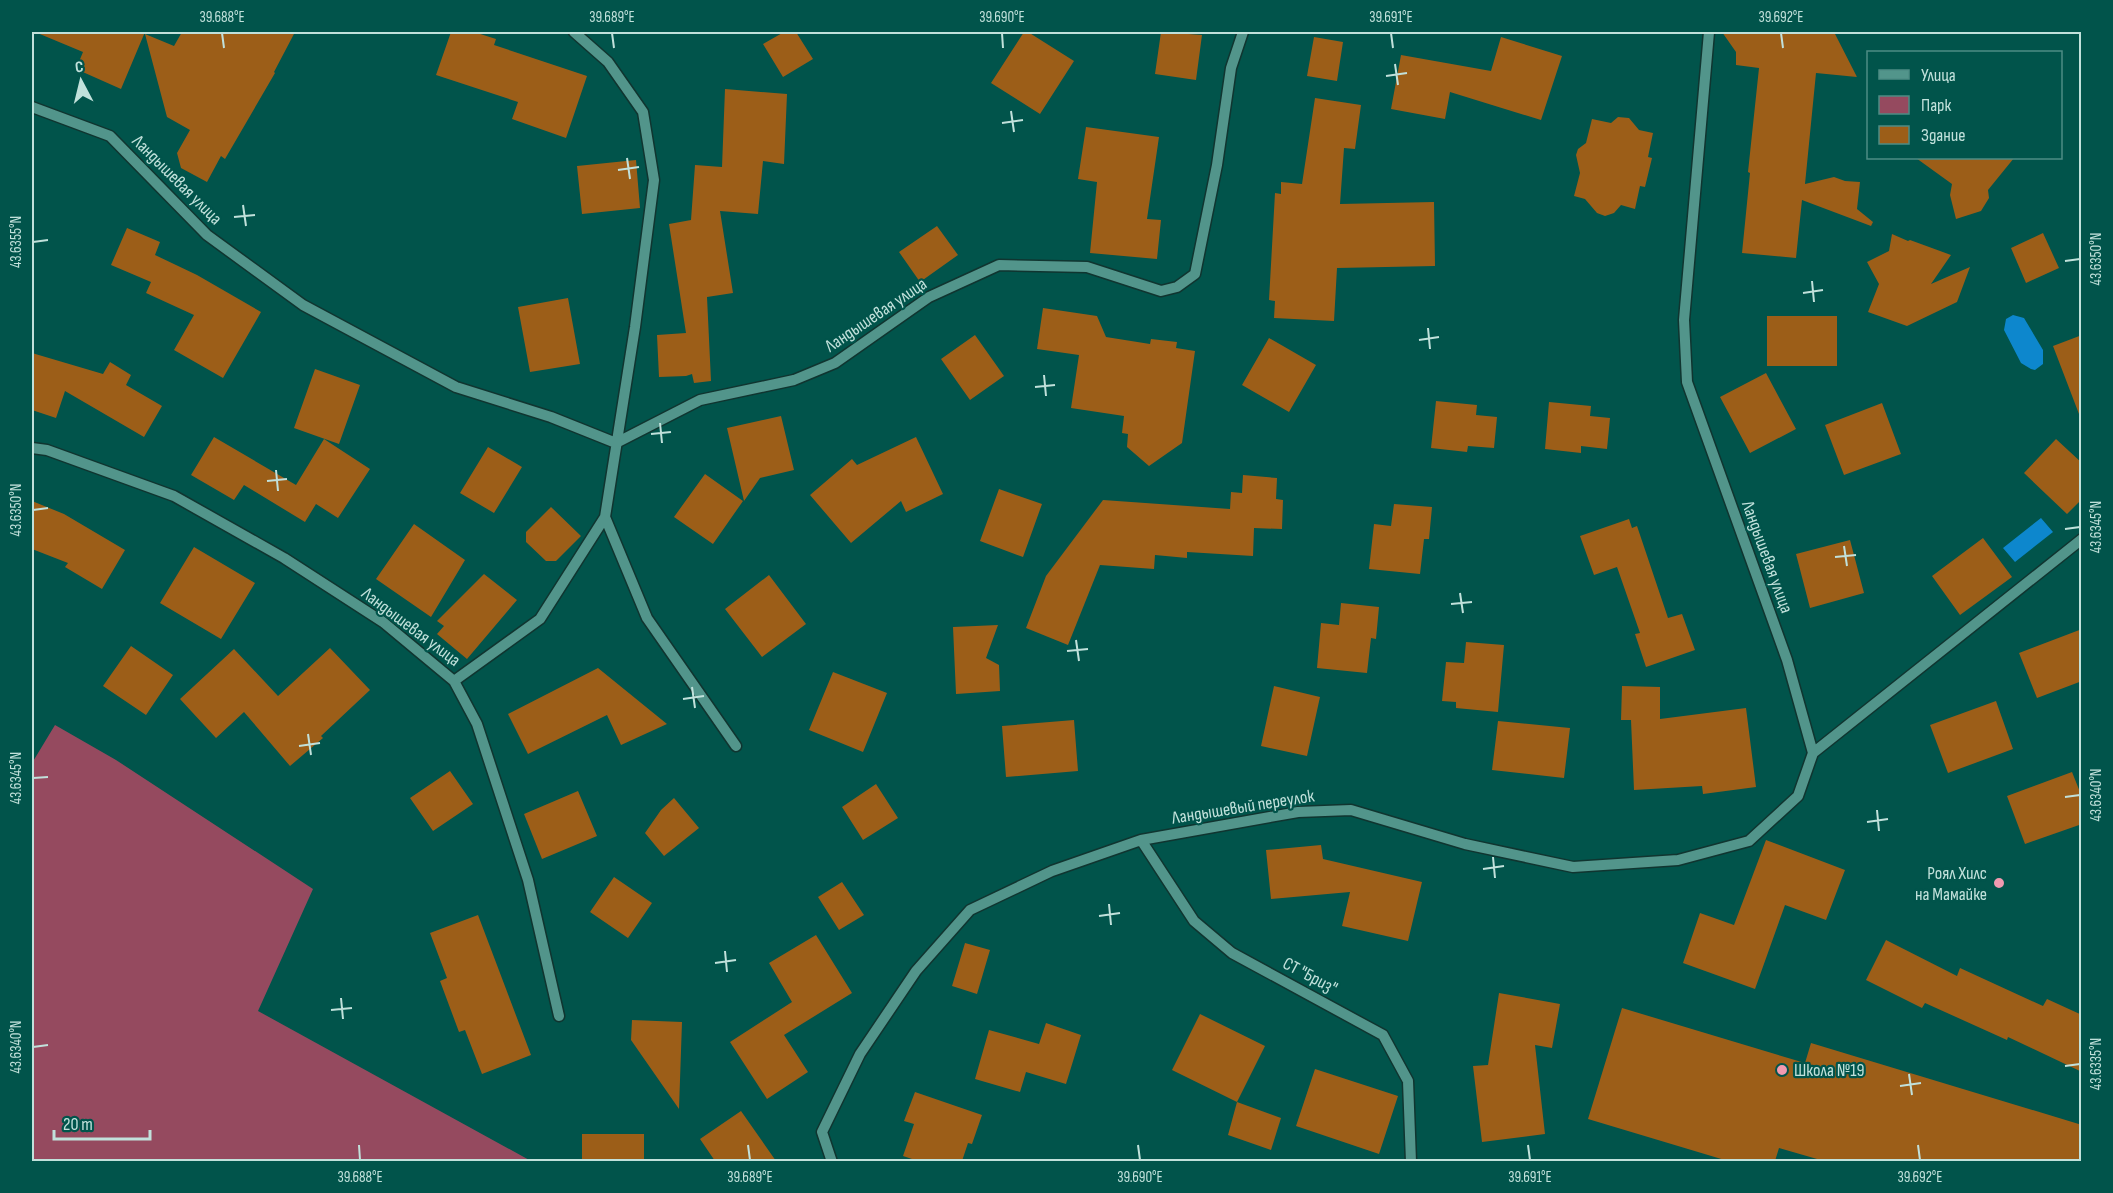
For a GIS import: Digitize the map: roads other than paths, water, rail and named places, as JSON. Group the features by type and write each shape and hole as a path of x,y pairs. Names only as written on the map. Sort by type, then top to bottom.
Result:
{"street":[{"path":"454,681 540,619 605,517 636,327 654,180 643,112 608,62 574,32"},
{"name":"Ландышевая улица","path":"32,107 110,136 207,236 303,305 456,387 551,417 616,443 700,400 794,380 835,363 929,297 999,265 1087,267 1161,291 1178,288 1195,274 1217,165 1231,68 1243,32"},
{"name":"Ландышевая улица","path":"1709,32 1684,320 1687,382 1787,660 1813,753"},
{"name":"Ландышевая улица","path":"32,448 47,450 174,496 284,558 383,622 454,681 477,724 528,880 559,1016"},
{"path":"605,517 647,618 736,746"},
{"path":"1813,753 2082,539"},
{"name":"Ландышевый переулок","path":"832,1161 822,1132 860,1054 916,971 970,910 1052,871 1141,840 1298,812 1351,810 1465,844 1573,867 1678,860 1749,841 1798,796 1813,753"},
{"name":"СТ \"Бриз\"","path":"1141,840 1194,921 1232,953 1383,1035 1408,1081 1411,1161"}],"water":[{"path":"2013,315 2024,318 2043,350 2043,364 2035,370 2021,363 2004,330 2006,319"},
{"path":"2041,518 2053,532 2015,562 2003,548"}],"place":[{"name":"Роял Хилс на Мамайке","path":"1999,883"},
{"name":"Школа №19","path":"1782,1070"}]}
